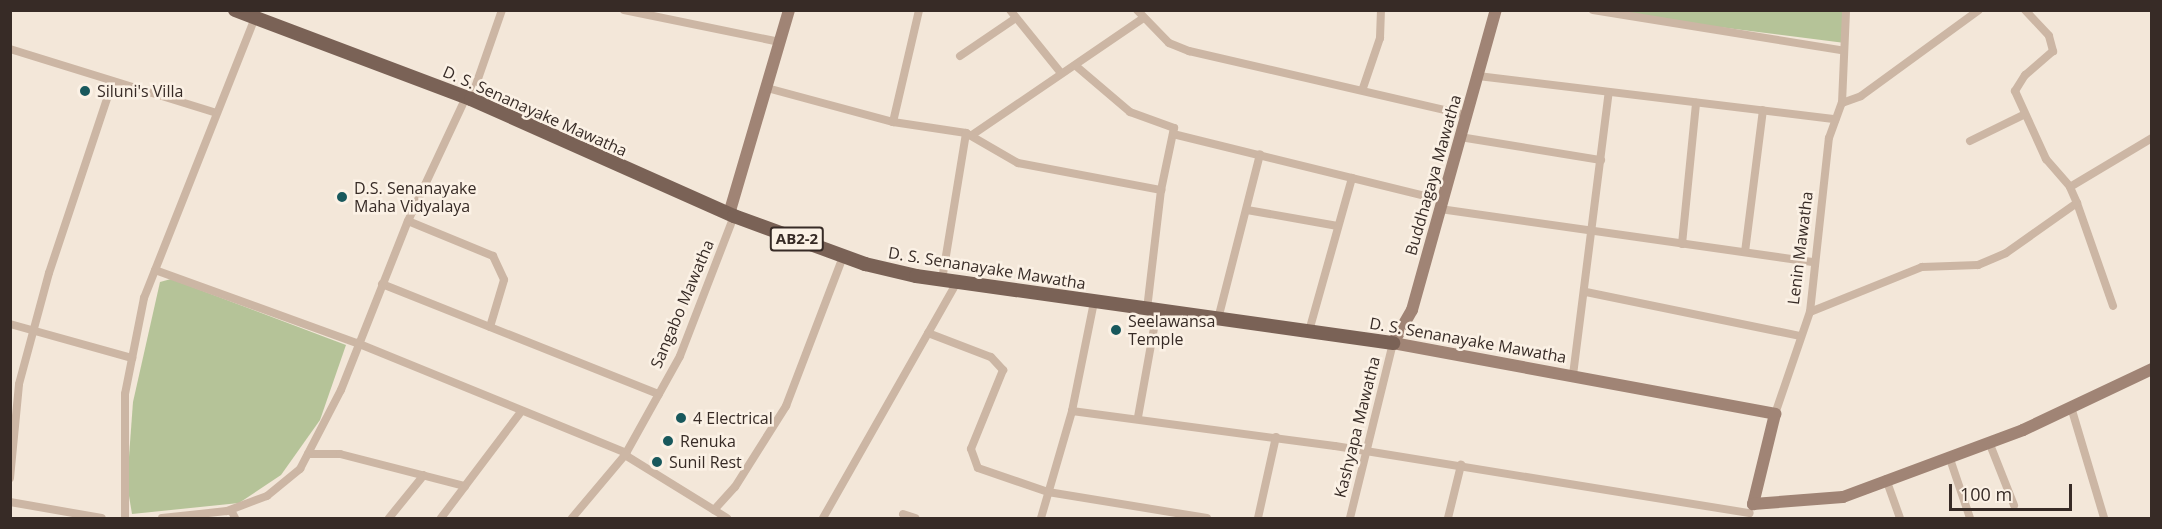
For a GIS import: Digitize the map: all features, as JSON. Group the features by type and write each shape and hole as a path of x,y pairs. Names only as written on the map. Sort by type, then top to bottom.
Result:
{"main road":[{"name":"D. S. Senanayake Mawatha","path":"235,10 469,98 732,215 843,257 942,280 1393,343 1775,414"},
{"path":"732,215 789,10"},
{"name":"Buddhagaya Mawatha","path":"1393,343 1408,319 1496,10"},
{"path":"1750,512 1843,497 1989,442 2151,369"},
{"name":"Lenin Mawatha","path":"1750,512 1775,414"}],"street":[{"path":"162,519 233,514 267,496 300,469 357,343 408,221 469,98 502,10"},
{"path":"624,10 780,42"},
{"path":"893,122 919,10"},
{"path":"1137,10 1142,19 1169,43 1189,51 1363,88 1467,115"},
{"path":"1363,88 1380,38 1381,10"},
{"path":"1593,10 1841,50"},
{"name":"Lenin Mawatha","path":"1775,414 1809,312 1834,119 1842,103 1841,50 1846,10"},
{"path":"1842,103 1861,96 1979,10"},
{"path":"2025,10 2054,44 2049,59 2018,83 2024,115 2046,159 2070,187 2077,202 2113,306"},
{"path":"960,56 1011,15 1061,73"},
{"path":"125,519 122,448 132,358 155,270 213,112 255,18"},
{"path":"942,280 969,134 1061,73 1076,66 1142,19"},
{"path":"10,49 112,84 213,112"},
{"path":"1076,66 1130,112 1174,128 1161,190 1152,310 1138,417"},
{"path":"1478,76 1834,119"},
{"path":"10,478 13,423 33,330 112,84"},
{"path":"767,88 893,122 969,134 1018,163 1161,190"},
{"path":"1573,375 1594,231 1609,92"},
{"path":"1682,244 1696,103"},
{"path":"1745,252 1763,110"},
{"path":"1970,141 2024,115"},
{"path":"1173,134 1352,177 1441,205 1594,231 1814,262"},
{"path":"1460,137 1601,160"},
{"path":"2070,187 2151,138"},
{"path":"1218,319 1260,154"},
{"path":"1309,332 1352,177"},
{"path":"1809,312 1922,267 1988,261 2077,202"},
{"path":"1247,210 1338,226"},
{"name":"Sangabo Mawatha","path":"572,519 625,454 680,356 732,215"},
{"path":"408,221 494,256 504,280 490,327"},
{"path":"714,510 735,488 786,406 843,257"},
{"path":"155,270 357,343 520,413 625,454 727,519"},
{"path":"823,519 957,282"},
{"path":"382,284 659,393"},
{"path":"1586,292 1800,336"},
{"path":"1041,519 1072,411 1094,302"},
{"path":"10,324 132,358"},
{"path":"928,333 991,357 1003,370 971,449 972,460 978,468 1048,492 1207,519"},
{"name":"Kashyapa Mawatha","path":"1350,519 1364,453 1393,343"},
{"path":"2071,407 2104,519"},
{"path":"1072,411 1138,417 1276,437 1364,453 1461,465 1750,512"},
{"path":"441,519 520,413"},
{"path":"1258,519 1276,437"},
{"path":"1989,442 2014,505"},
{"path":"308,454 340,454 465,486"},
{"path":"1949,456 1970,519"},
{"path":"1448,519 1461,465"},
{"path":"389,519 424,475"},
{"path":"1886,479 1900,519"},
{"path":"10,502 102,519"},
{"path":"903,514 915,519"}],"green space":[{"path":"1593,11 1845,11 1845,43 1640,17"},
{"path":"171,279 346,345 320,420 281,475 239,503 132,514 127,484 133,402 160,282"}],"place":[{"name":"Siluni's Villa","path":"85,91"},
{"name":"D.S. Senanayake Maha Vidyalaya","path":"342,197"},
{"name":"Seelawansa Temple","path":"1116,330"},
{"name":"4 Electrical","path":"681,418"},
{"name":"Renuka","path":"668,441"},
{"name":"Sunil Rest","path":"657,462"}]}
